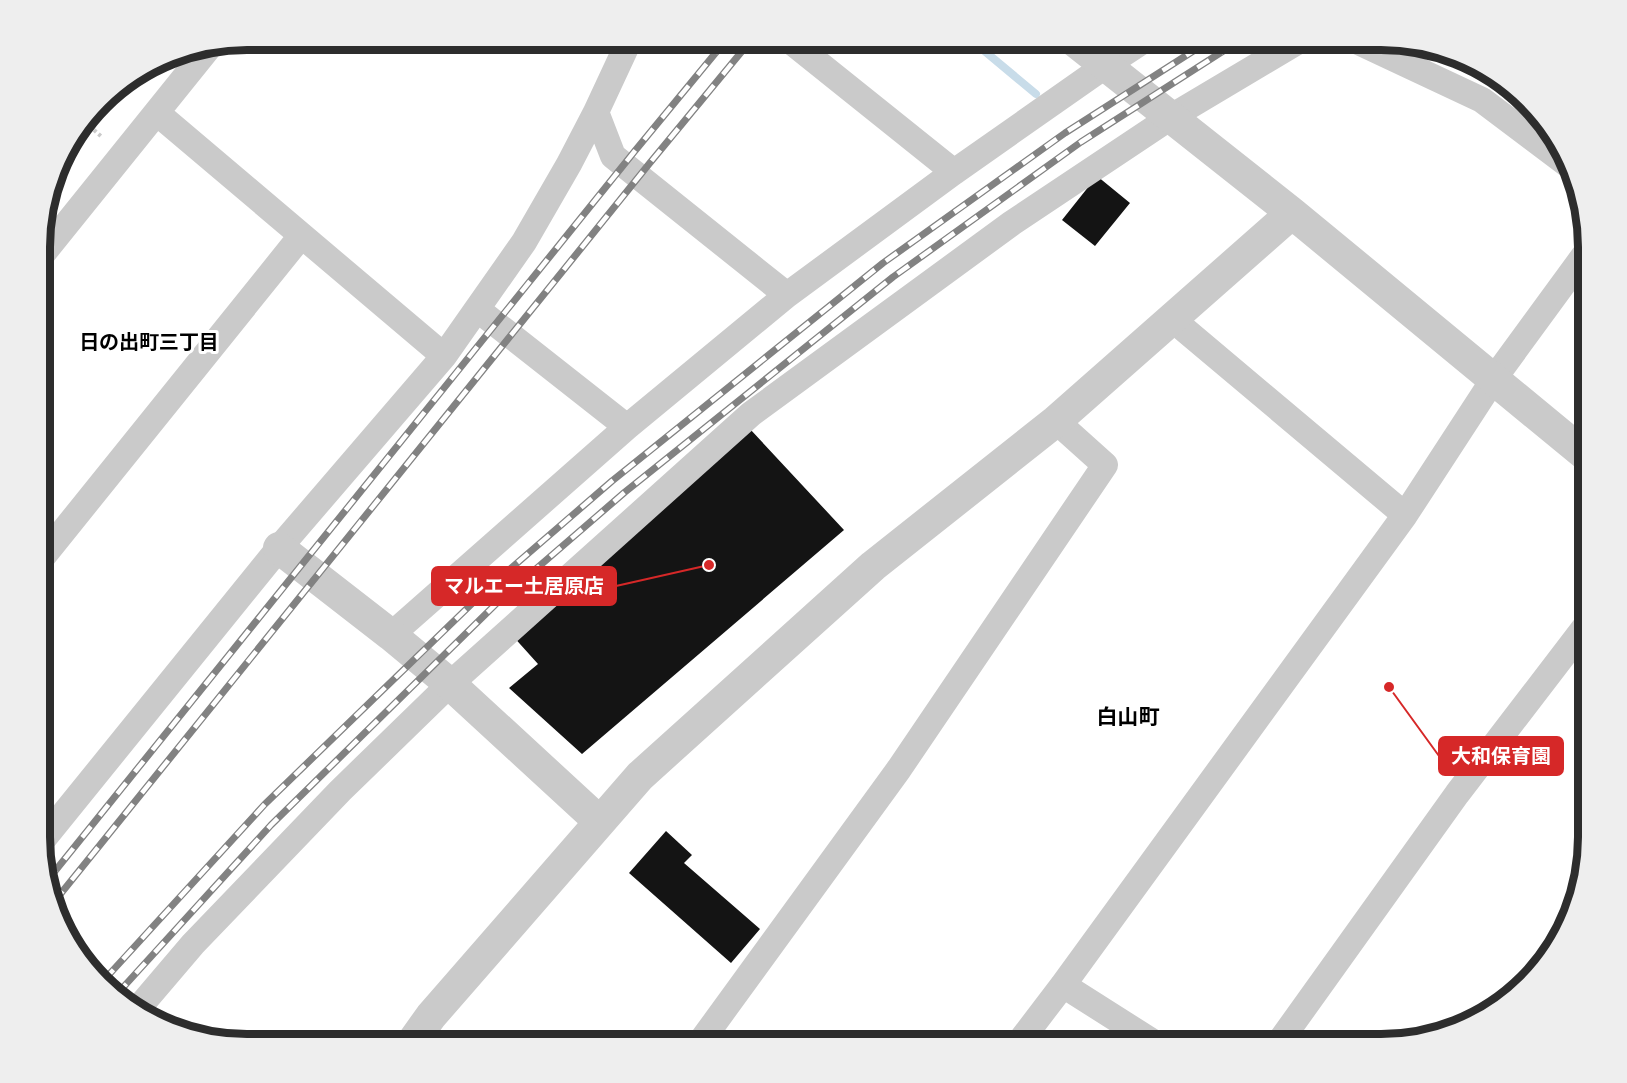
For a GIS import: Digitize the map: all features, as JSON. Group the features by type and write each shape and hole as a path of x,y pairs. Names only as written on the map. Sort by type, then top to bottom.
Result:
{"street":[{"path":"50,831 279,548 444,356 524,242 569,164 625,50"},
{"path":"802,50 954,172"},
{"path":"1085,50 1292,213 1577,448"},
{"path":"391,635 627,427 787,296 954,172 1129,50"},
{"path":"143,1003 193,944 332,799 450,684 751,414 1012,223 1171,117 1284,50"},
{"path":"1375,50 1482,100 1554,155"},
{"path":"50,245 203,54"},
{"path":"596,112 613,156 787,296"},
{"path":"157,113 444,356"},
{"path":"418,1034 431,1016 640,776 873,566 1056,421 1292,213"},
{"path":"50,548 301,236"},
{"path":"1026,1033 1405,515 1493,380 1577,265"},
{"path":"477,309 627,427"},
{"path":"1172,319 1405,515"},
{"path":"707,1034 899,769 1105,465 1056,421"},
{"path":"279,548 450,684 600,822"},
{"path":"1286,1033 1457,794 1577,638"},
{"path":"1063,985 1139,1033"}],"building":[{"path":"1097,176 1130,203 1095,246 1062,220"},
{"path":"750,429 844,530 582,754 509,688 538,664 511,634"},
{"path":"666,831 692,855 684,863 760,929 731,963 629,873"}],"waterway":[{"path":"983,50 1036,94"}],"railway":[{"path":"53,874 718,50"},
{"path":"59,896 743,50"},
{"path":"107,976 265,804 487,589 612,481 883,263 1065,133 1195,50"},
{"path":"122,989 271,825 500,600 625,492 893,277 1081,142 1225,50"}],"place":[{"name":"マルエー土居原店","path":"709,565"},
{"name":"大和保育園","path":"1389,687"}],"district":[{"name":"日の出町三丁目","path":"149,342"},
{"name":"白山町","path":"1128,717"}]}
